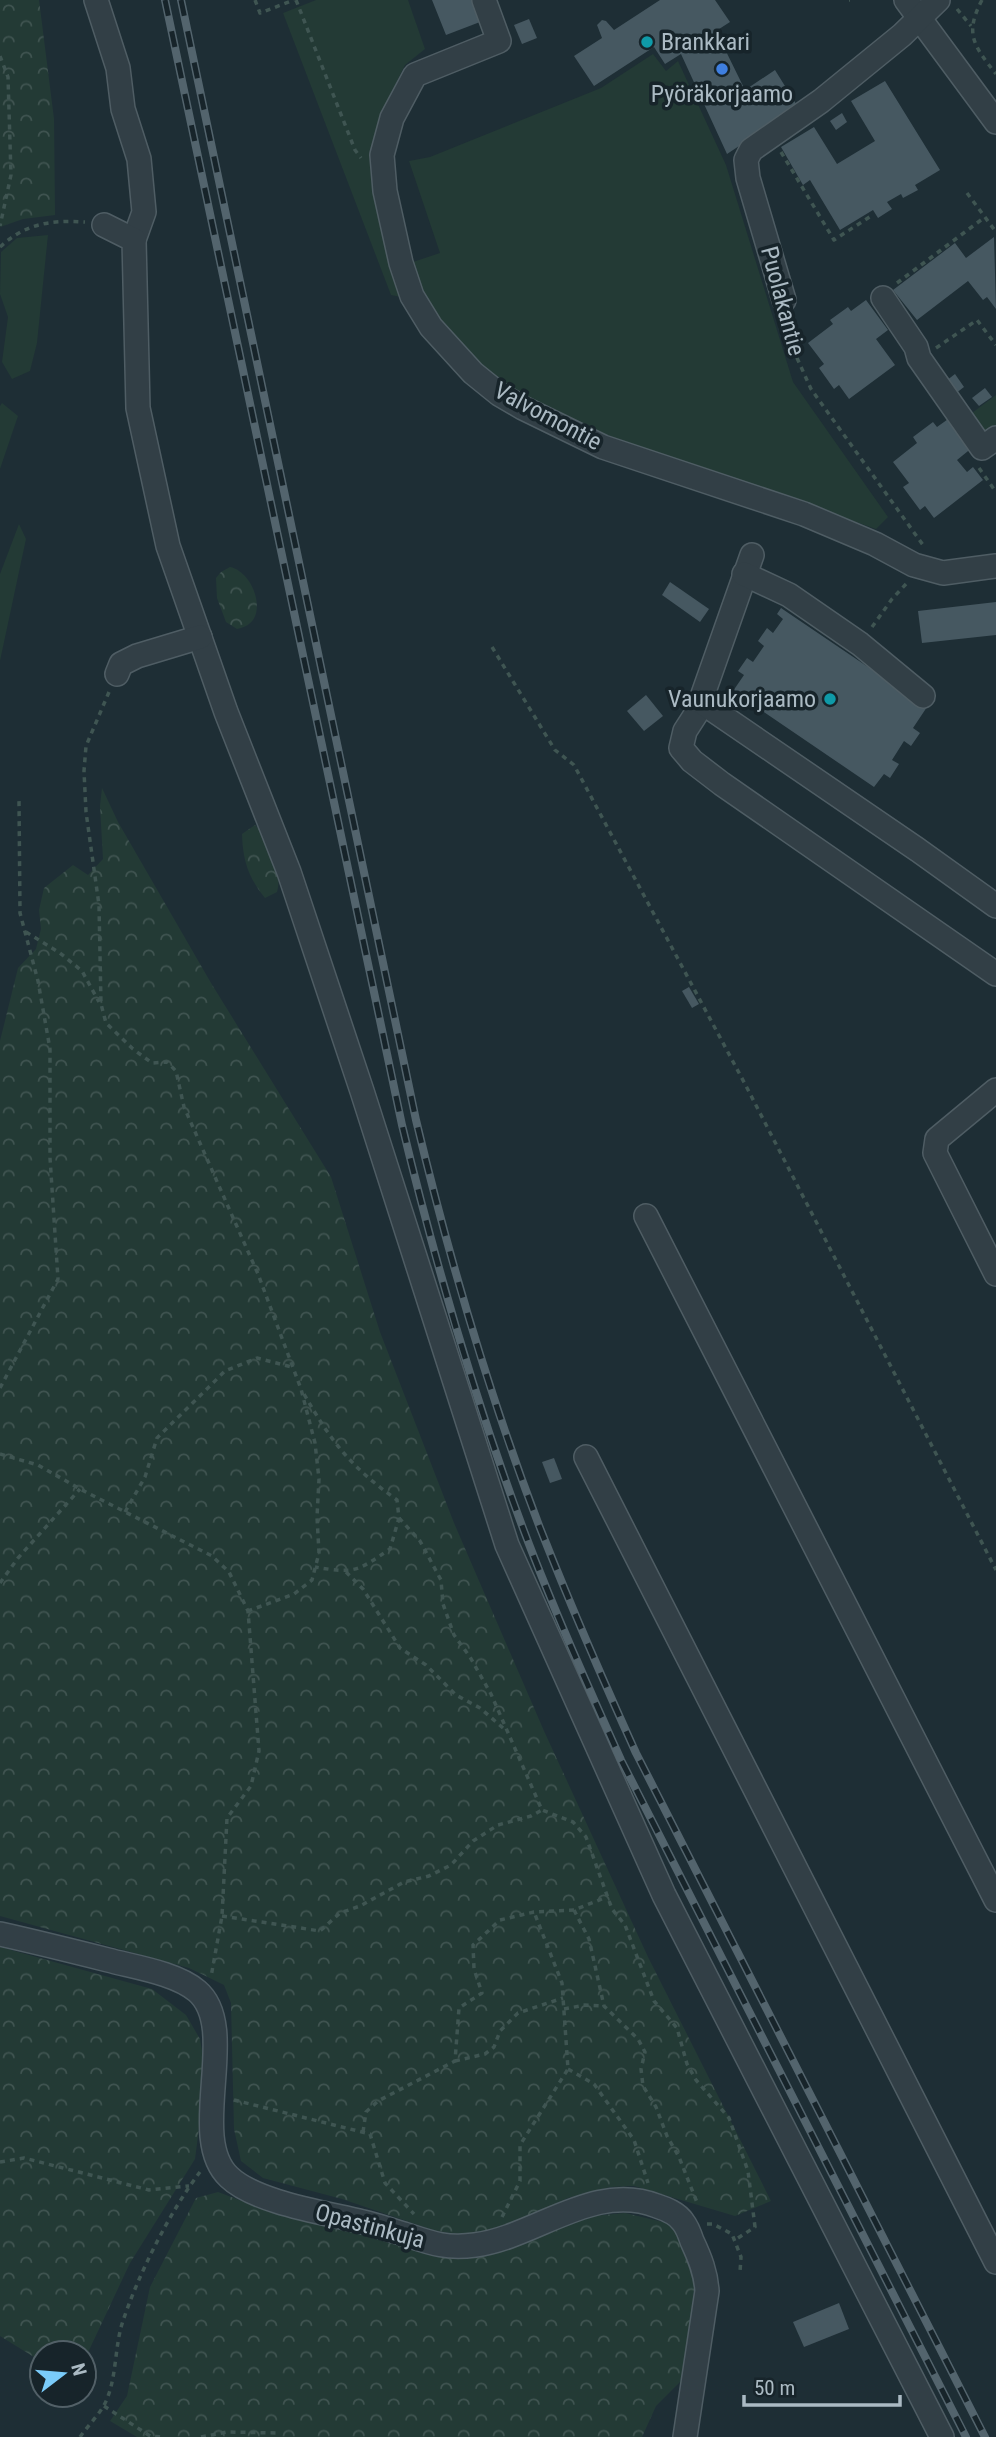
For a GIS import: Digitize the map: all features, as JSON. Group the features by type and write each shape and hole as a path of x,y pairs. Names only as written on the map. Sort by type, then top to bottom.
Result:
{"street":[{"path":"96,0 118,68 123,109 139,159 144,212 135,240 138,408 168,546 226,712 289,872 507,1545 664,1895 942,2437"},
{"name":"Valvomontie","path":"484,0 499,41 415,75 393,118 382,155 385,191 401,263 412,296 430,327 473,373 499,394 561,428 603,447 804,514 874,544 914,565 943,573"},
{"path":"906,0 996,122"},
{"name":"Puolakantie","path":"784,300 748,178 746,160 751,149 821,101 921,18 938,0"},
{"path":"104,225 135,240"},
{"path":"887,292 919,358 989,443"},
{"path":"923,696 860,644 748,565 701,701 685,731 681,748 692,761 722,784 996,974"},
{"path":"943,573 996,566"},
{"path":"117,674 121,664 137,656 200,637"},
{"path":"701,701 996,906"},
{"path":"996,1090 937,1139 935,1153 996,1274"},
{"path":"646,1216 996,1900"},
{"path":"586,1457 996,2262"},
{"path":"0,1934 152,1971 197,1990 208,2004"},
{"name":"Opastinkuja","path":"208,2004 213,2012 215,2069 211,2130 217,2156 228,2176 247,2188 294,2206 366,2222 447,2248 498,2240 612,2199 639,2199 692,2217"},
{"path":"685,2437 708,2291 692,2217"}],"path":[{"path":"256,0 260,13 295,0 355,150 362,160"},
{"path":"971,26 982,0"},
{"path":"963,17 971,26 975,47 996,74"},
{"path":"0,56 8,77 11,175 0,226"},
{"path":"771,136 834,240 871,216"},
{"path":"967,193 996,232"},
{"path":"887,292 985,217"},
{"path":"0,247 12,236 50,221 104,225"},
{"name":"Puolakantie","path":"784,300 797,358 811,389 943,573"},
{"path":"916,347 930,353 977,320 996,345"},
{"path":"989,443 979,468 996,492"},
{"path":"860,644 892,599 910,580"},
{"path":"492,647 555,750 574,765 746,1084 996,1570"},
{"path":"117,674 86,746 86,812 99,905 101,1004 106,1023 133,1049 152,1063 167,1062 176,1071 184,1107 258,1274 293,1367 315,1443 318,1553 312,1580 294,1594 248,1611"},
{"path":"0,1388 58,1279 50,1158 50,1049 38,981 20,913 19,802"},
{"path":"24,930 82,971 101,1004"},
{"path":"125,1512 145,1477 158,1438 225,1371 257,1358 293,1367"},
{"path":"301,1389 327,1434 364,1476 397,1500 399,1518 390,1549 363,1567 346,1572 315,1567"},
{"path":"0,1454 38,1465 212,1556 229,1573 248,1611 259,1751 251,1786 227,1818 222,1916 208,2004"},
{"path":"0,1583 18,1558 80,1489"},
{"path":"399,1518 420,1541 441,1580 443,1604 454,1635 491,1695 542,1810 573,1822 586,1837 612,1909 625,1925 654,2001 677,2028 687,2064 696,2080 729,2118 748,2171 755,2227 735,2240"},
{"path":"346,1572 363,1589 400,1648 425,1665 456,1695 480,1708 506,1731"},
{"path":"222,1916 320,1931 340,1913 360,1906 404,1882 429,1876 451,1865 473,1841 498,1825 531,1816 542,1810"},
{"path":"455,2061 459,2008 482,1993 474,1969 473,1945 500,1920 534,1912 573,1910 608,1897"},
{"path":"573,1910 589,1939 604,2006 638,2039 645,2052 641,2069 643,2086 679,2157 692,2217 732,2234 741,2257 740,2272"},
{"path":"498,2240 502,2213 520,2181 520,2145 568,2069 562,1983 534,1912"},
{"path":"363,2132 366,2112 379,2101 455,2061 485,2053 494,2047 500,2031 518,2013 563,1998"},
{"path":"564,2009 585,2005 604,2006"},
{"path":"568,2069 594,2084 634,2140 656,2205"},
{"path":"213,2096 370,2134 384,2183 420,2220"},
{"path":"80,2437 104,2406 121,2326 141,2274 189,2186 217,2156"},
{"path":"0,2162 24,2158 149,2190 189,2186"},
{"path":"104,2406 150,2436 162,2437"},
{"path":"201,2437 227,2432 279,2433"}],"green space":[{"path":"0,0 39,0 54,119 55,215 23,219 0,227"},
{"path":"316,0 408,0 425,49 405,65 380,116 376,151 401,297 391,295 283,13"},
{"path":"653,54 666,71 678,61 726,165 793,382 888,517 876,529 575,424 498,382 432,316 410,263 440,253 409,161 430,157 601,88"},
{"path":"48,235 37,343 30,371 12,379 2,362 8,317 0,294 1,252 17,238"},
{"path":"996,395 996,432 986,439 968,416"},
{"path":"2,403 18,416 0,469 0,406"},
{"path":"19,524 26,539 0,661 0,574"},
{"path":"230,567 247,578 256,598 254,618 248,625 237,629 226,622 217,598 216,578"},
{"path":"102,788 118,822 211,983 331,1177 380,1332 454,1523 544,1731 648,1957 771,2201 735,2216 634,2186 610,2187 568,2198 510,2225 466,2235 436,2231 342,2199 263,2178 241,2161 234,2129 231,2003 224,1985 189,1968 0,1916 0,1041 18,968 36,949 41,929 39,910 44,888 73,865 88,875 103,859 100,806"},
{"path":"255,825 271,847 277,865 277,892 265,898 247,868 244,852 242,834"},
{"path":"0,1947 152,1989 186,2015 200,2039 206,2074 195,2159 130,2263 94,2339 28,2339 28,2353 0,2336"},
{"path":"218,2192 250,2204 445,2256 514,2245 594,2216 625,2213 680,2226 696,2271 685,2377 656,2406 642,2437 137,2437 110,2421 127,2396 150,2287 196,2198"}],"building":[{"path":"432,0 472,0 480,22 446,35"},
{"path":"660,0 715,0 730,22 716,31 745,90 775,70 798,107 727,154 681,54 665,64 654,47 594,86 574,56 602,38 597,25 602,20 606,21 614,30"},
{"path":"529,19 537,38 522,44 514,25"},
{"path":"885,81 940,170 915,185 918,190 903,198 901,194 887,202 892,209 878,218 873,210 840,230 810,180 803,185 781,147 814,127 837,164 875,141 851,101"},
{"path":"842,113 847,122 836,130 830,121"},
{"path":"994,237 996,309 987,297 983,300 968,281 917,320 893,290 955,243 966,258"},
{"path":"866,300 888,330 876,339 895,365 849,399 839,385 834,389 819,368 824,364 808,343 833,324 830,320 848,307 851,311"},
{"path":"955,374 964,387 951,397 942,384"},
{"path":"985,388 992,397 979,406 972,398"},
{"path":"951,417 973,447 957,460 967,472 973,467 983,480 934,518 925,506 920,510 903,487 909,483 893,462 917,443 913,437 933,422 937,427"},
{"path":"670,582 709,609 700,622 662,595"},
{"path":"996,602 996,635 922,643 918,611"},
{"name":"Vaunukorjaamo","path":"781,608 927,707 913,728 920,733 911,746 904,741 892,760 899,764 890,778 884,774 874,787 733,691 744,675 738,671 747,658 753,662 764,646 758,641 767,628 773,633 783,619 777,614"},
{"path":"646,695 663,716 644,731 627,711"},
{"path":"689,987 699,1004 692,1008 682,991"},
{"path":"554,1458 562,1479 550,1483 542,1462"},
{"path":"839,2303 849,2329 804,2347 793,2322"}],"railway":[{"path":"165,0 402,1125 442,1279 488,1431 547,1589 621,1760 966,2437"},
{"path":"181,0 416,1120 456,1275 487,1377 551,1556 636,1753 985,2437"}],"place":[{"name":"Brankkari","path":"647,42"},
{"name":"Pyöräkorjaamo","path":"722,69"},
{"name":"Vaunukorjaamo","path":"830,699"}]}
